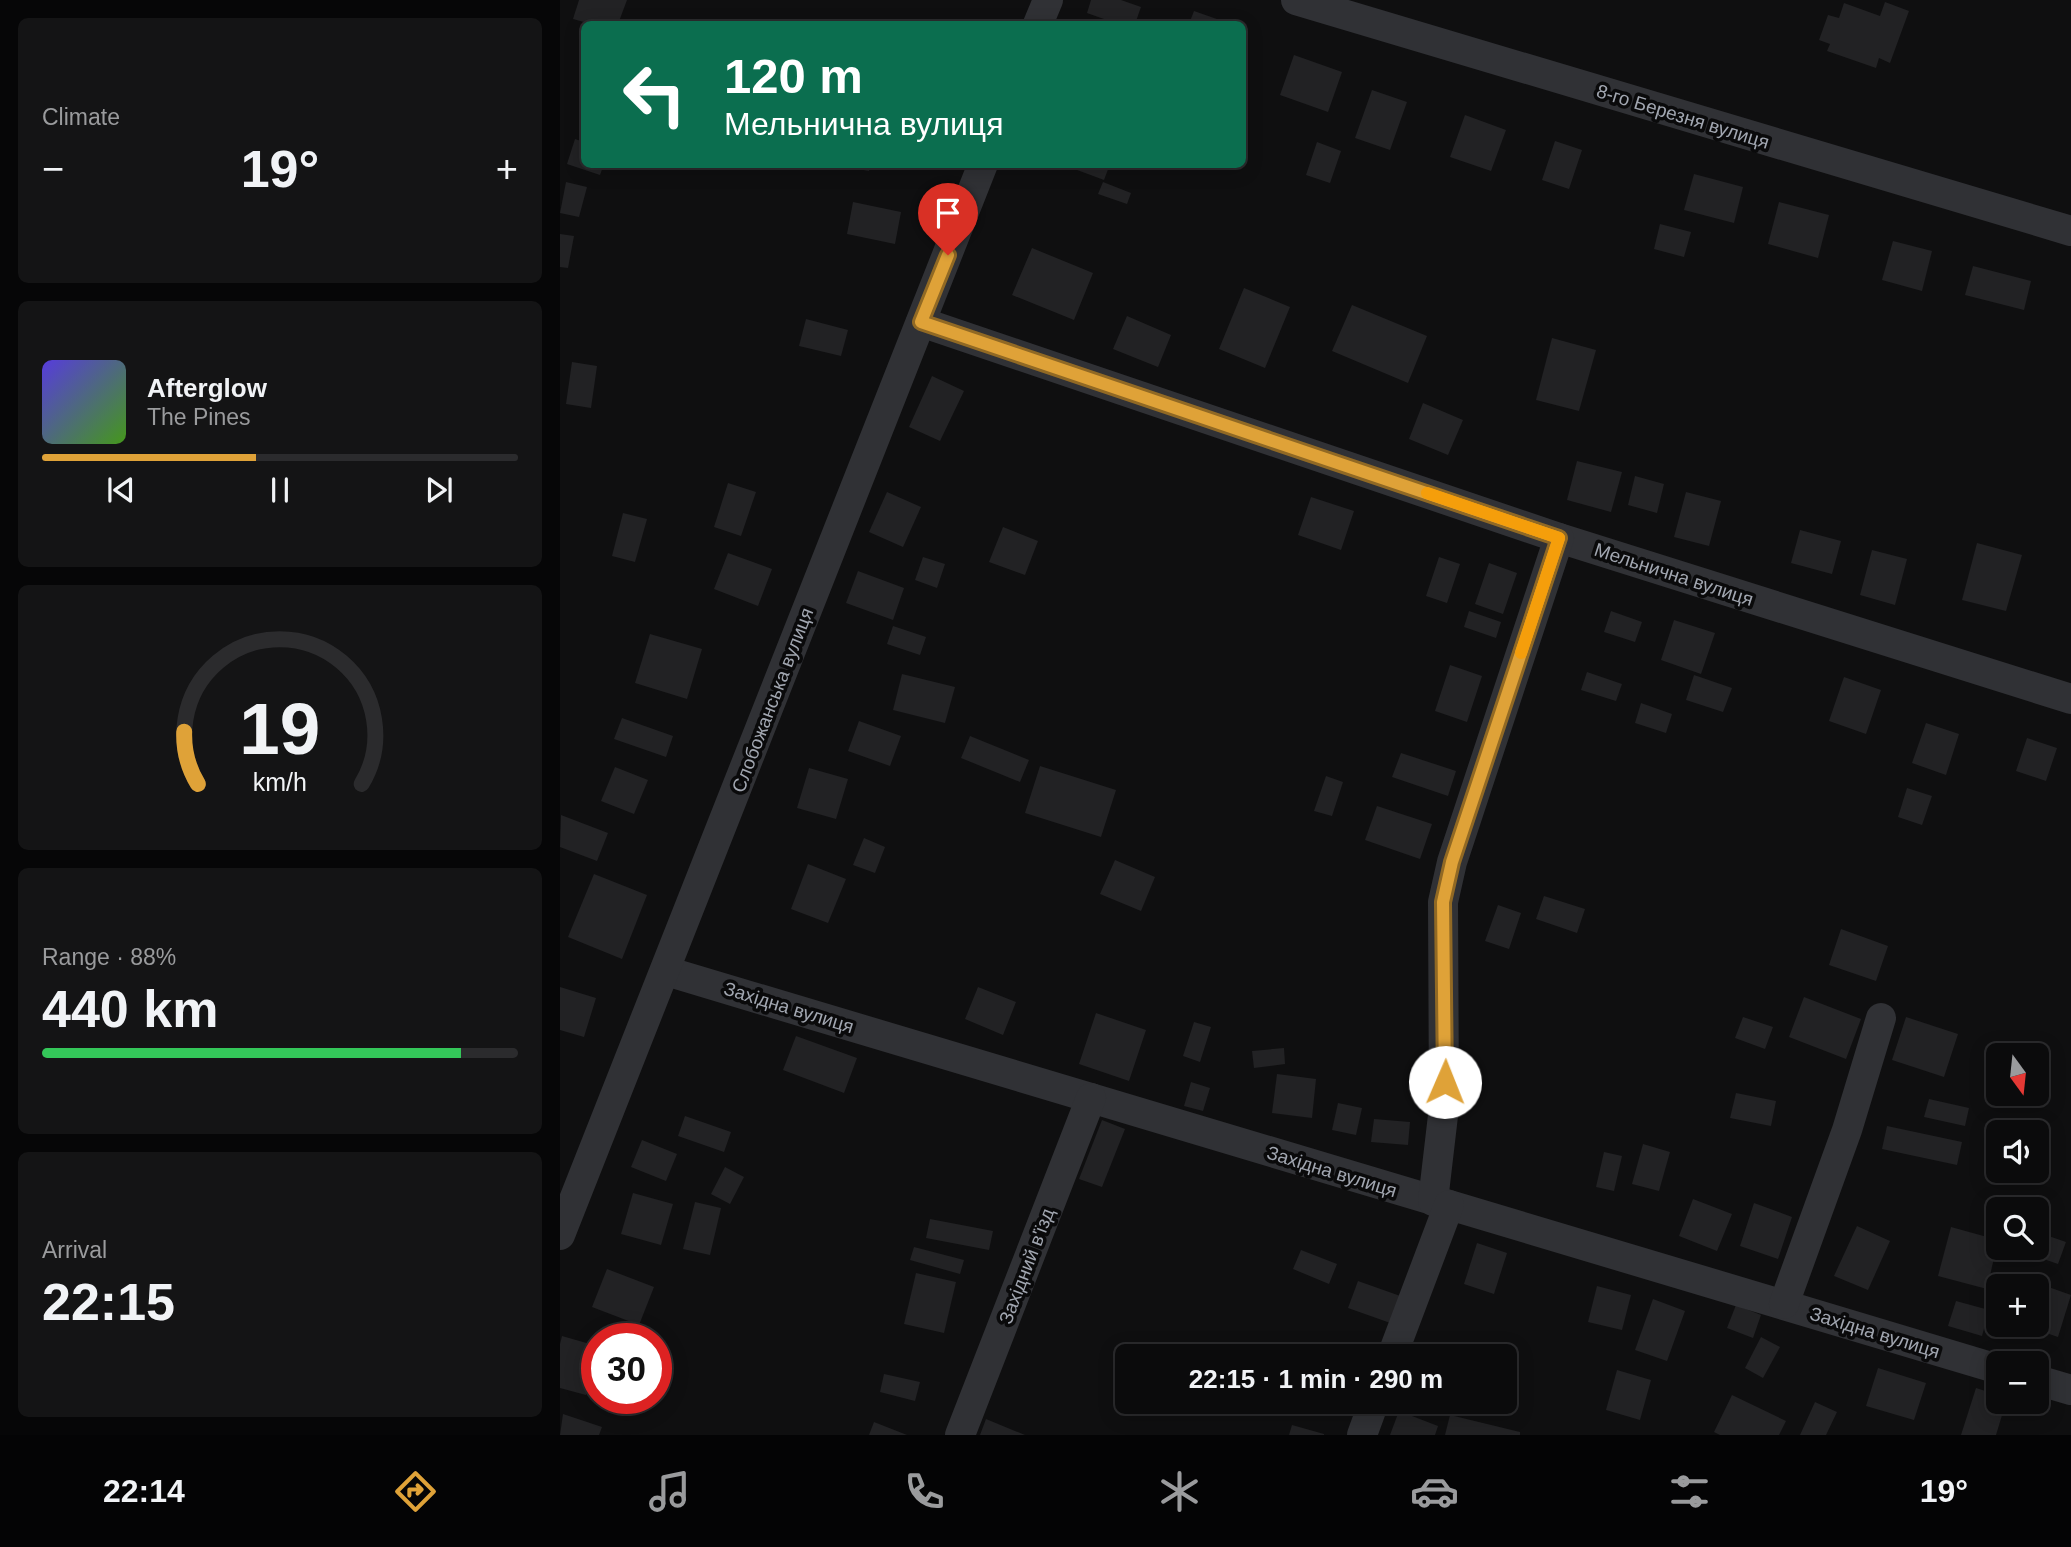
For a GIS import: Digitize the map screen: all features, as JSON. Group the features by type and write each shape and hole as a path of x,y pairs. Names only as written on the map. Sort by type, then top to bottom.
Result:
{"street":[{"path":"1039,21 1048,0"},
{"name":"8-го Березня вулиця","path":"1296,0 2071,231"},
{"name":"Слобожанська вулиця","path":"560,1235 981,168"},
{"name":"Мельнична вулиця","path":"921,322 1559,538 2071,699"},
{"path":"1396,1344 1441,1203 1444,1107 1443,902 1452,862 1559,538"},
{"name":"Західна вулиця","path":"666,971 1986,1365"},
{"path":"1784,1304 1847,1130 1881,1018"},
{"name":"Західний в'їзд","path":"960,1435 1091,1098"},
{"path":"2049,1384 2071,1390"},
{"path":"1362,1435 1370,1414"}],"building":[{"path":"579,0 627,0 619,21 573,19"},
{"path":"1091,0 1121,0 1141,7 1136,21 1110,21 1087,13"},
{"path":"1885,2 1909,11 1890,63 1879,58 1876,68 1827,51 1830,44 1819,40 1828,15 1839,18 1844,3 1880,16"},
{"path":"1194,11 1222,21 1190,21"},
{"path":"1294,55 1342,72 1328,112 1280,95"},
{"path":"1372,90 1407,102 1390,150 1355,138"},
{"path":"1465,115 1506,130 1491,171 1450,157"},
{"path":"575,139 581,141 581,168 603,168 600,175 567,164"},
{"path":"1555,141 1582,150 1569,189 1542,180"},
{"path":"1317,142 1341,151 1330,183 1306,175"},
{"path":"1072,168 1108,168 1104,180"},
{"path":"1694,174 1743,187 1734,223 1684,210"},
{"path":"566,182 587,187 579,217 560,213"},
{"path":"1103,182 1131,193 1127,204 1098,194"},
{"path":"853,202 901,212 895,244 847,234"},
{"path":"1779,202 1829,215 1818,258 1768,244"},
{"path":"1660,224 1691,232 1684,257 1654,249"},
{"path":"560,234 574,236 568,268 560,267"},
{"path":"1893,241 1932,251 1922,291 1882,280"},
{"path":"1032,248 1093,273 1074,320 1012,295"},
{"path":"1973,266 2031,281 2024,310 1965,295"},
{"path":"1244,288 1290,307 1265,368 1219,349"},
{"path":"1352,305 1427,336 1408,383 1332,351"},
{"path":"1127,316 1171,335 1158,367 1113,349"},
{"path":"806,319 848,330 841,356 799,346"},
{"path":"1552,338 1596,350 1579,411 1536,400"},
{"path":"572,362 597,366 591,408 566,404"},
{"path":"932,376 964,391 940,441 909,427"},
{"path":"1423,403 1463,420 1448,455 1409,439"},
{"path":"1577,461 1622,472 1611,512 1567,500"},
{"path":"1635,476 1664,484 1657,513 1628,505"},
{"path":"728,483 756,492 741,536 714,527"},
{"path":"887,492 921,507 903,547 869,532"},
{"path":"1686,492 1721,501 1709,546 1674,537"},
{"path":"1311,497 1354,511 1341,550 1298,535"},
{"path":"623,513 647,519 635,562 612,556"},
{"path":"1003,527 1038,541 1025,575 989,562"},
{"path":"1800,530 1841,541 1832,574 1791,563"},
{"path":"1977,543 2022,555 2006,611 1962,600"},
{"path":"1872,550 1907,559 1895,605 1860,595"},
{"path":"728,553 772,569 758,606 714,589"},
{"path":"923,557 945,564 937,588 915,580"},
{"path":"1439,557 1460,564 1447,603 1426,596"},
{"path":"1489,563 1517,573 1503,614 1475,604"},
{"path":"858,571 904,588 893,620 846,603"},
{"path":"1469,611 1501,622 1496,638 1464,627"},
{"path":"1611,611 1642,622 1635,642 1604,632"},
{"path":"1674,620 1715,633 1701,674 1661,660"},
{"path":"893,626 926,637 920,655 887,644"},
{"path":"650,634 702,649 687,699 635,683"},
{"path":"1450,665 1482,676 1467,722 1435,711"},
{"path":"1587,672 1622,684 1616,701 1581,690"},
{"path":"902,674 955,687 945,723 893,710"},
{"path":"1694,675 1732,688 1723,712 1686,700"},
{"path":"1844,677 1881,690 1866,734 1829,721"},
{"path":"1641,703 1672,714 1666,733 1635,723"},
{"path":"622,718 673,736 666,757 614,739"},
{"path":"859,721 901,736 890,766 848,751"},
{"path":"1926,723 1959,734 1946,775 1912,763"},
{"path":"970,736 1029,760 1020,782 961,758"},
{"path":"2027,738 2057,748 2046,781 2016,771"},
{"path":"1401,753 1456,771 1448,796 1392,777"},
{"path":"1040,766 1116,790 1101,837 1025,813"},
{"path":"615,767 648,780 634,814 601,801"},
{"path":"809,768 848,779 836,819 797,808"},
{"path":"1326,776 1343,782 1332,816 1314,811"},
{"path":"1907,788 1932,796 1922,825 1898,817"},
{"path":"1377,806 1432,824 1420,859 1365,840"},
{"path":"561,815 608,833 597,861 560,847"},
{"path":"864,838 885,847 875,873 853,865"},
{"path":"1115,860 1155,877 1141,911 1100,894"},
{"path":"808,864 846,879 828,923 791,909"},
{"path":"594,874 647,895 622,959 568,937"},
{"path":"1544,896 1585,909 1577,933 1536,919"},
{"path":"1498,905 1521,913 1509,949 1485,941"},
{"path":"1841,929 1888,946 1876,981 1829,965"},
{"path":"560,987 596,998 584,1037 560,1030"},
{"path":"978,987 1016,1002 1003,1035 965,1019"},
{"path":"1804,997 1861,1019 1846,1059 1789,1037"},
{"path":"1096,1013 1146,1030 1129,1081 1079,1064"},
{"path":"1743,1017 1773,1027 1765,1049 1735,1038"},
{"path":"1906,1017 1958,1034 1944,1077 1892,1060"},
{"path":"1194,1022 1211,1027 1200,1062 1183,1056"},
{"path":"796,1036 857,1058 844,1093 783,1070"},
{"path":"1284,1048 1285,1064 1254,1068 1252,1051"},
{"path":"1277,1074 1316,1079 1312,1118 1272,1113"},
{"path":"1191,1082 1210,1088 1203,1111 1184,1106"},
{"path":"1736,1093 1776,1101 1771,1126 1730,1118"},
{"path":"1929,1099 1969,1108 1965,1126 1924,1117"},
{"path":"1338,1103 1362,1108 1356,1135 1332,1130"},
{"path":"685,1116 731,1132 724,1152 678,1136"},
{"path":"1374,1119 1410,1122 1408,1145 1371,1142"},
{"path":"1102,1120 1125,1129 1102,1187 1079,1179"},
{"path":"1887,1126 1962,1142 1957,1165 1882,1149"},
{"path":"642,1140 677,1154 666,1181 631,1167"},
{"path":"1643,1144 1670,1152 1659,1191 1632,1184"},
{"path":"1604,1152 1622,1156 1614,1191 1596,1187"},
{"path":"725,1167 744,1177 730,1204 711,1194"},
{"path":"633,1193 673,1204 661,1245 621,1234"},
{"path":"1693,1199 1732,1214 1717,1251 1679,1236"},
{"path":"695,1202 721,1208 710,1255 683,1249"},
{"path":"1754,1203 1792,1217 1778,1259 1740,1246"},
{"path":"930,1219 993,1231 989,1250 926,1238"},
{"path":"1857,1226 1890,1241 1868,1290 1834,1276"},
{"path":"1951,1227 1986,1237 1986,1260 1994,1260 1990,1274 1986,1274 1986,1289 1938,1276"},
{"path":"2049,1236 2066,1242 2058,1264 2046,1260 2049,1260"},
{"path":"1477,1243 1507,1253 1494,1294 1464,1284"},
{"path":"914,1247 964,1260 960,1274 910,1260"},
{"path":"1301,1250 1337,1264 1329,1284 1293,1269"},
{"path":"607,1269 654,1287 640,1323 592,1307"},
{"path":"916,1273 956,1282 944,1333 904,1324"},
{"path":"1358,1281 1406,1298 1396,1325 1348,1308"},
{"path":"1597,1286 1631,1295 1622,1330 1588,1322"},
{"path":"2049,1287 2071,1295 2058,1337 2049,1334"},
{"path":"1653,1299 1685,1311 1667,1361 1635,1350"},
{"path":"1956,1301 1986,1309 1982,1336 1948,1326"},
{"path":"1736,1305 1761,1315 1753,1338 1727,1328"},
{"path":"562,1336 581,1341 581,1394 560,1388"},
{"path":"1761,1337 1780,1347 1763,1378 1745,1368"},
{"path":"1878,1368 1926,1383 1914,1420 1866,1406"},
{"path":"1617,1370 1651,1380 1640,1420 1606,1410"},
{"path":"884,1374 920,1382 915,1401 880,1392"},
{"path":"1976,1388 1986,1391 1986,1414 2002,1414 1996,1435 1961,1435"},
{"path":"1732,1395 1786,1421 1779,1435 1720,1435 1714,1432"},
{"path":"1815,1402 1837,1412 1826,1435 1800,1435"},
{"path":"563,1414 602,1427 599,1435 560,1435"},
{"path":"1398,1414 1407,1414 1438,1426 1435,1435 1390,1435"},
{"path":"1450,1415 1520,1432 1520,1435 1445,1435"},
{"path":"986,1419 1025,1435 980,1435"},
{"path":"874,1422 907,1435 869,1435"},
{"path":"1292,1425 1324,1434 1324,1435 1289,1435"}],"slow traffic":[{"path":"1427,493 1559,538 1521,653"}],"route":[{"path":"948,255 921,322 1559,538 1452,862 1443,902 1445,1082"}]}
